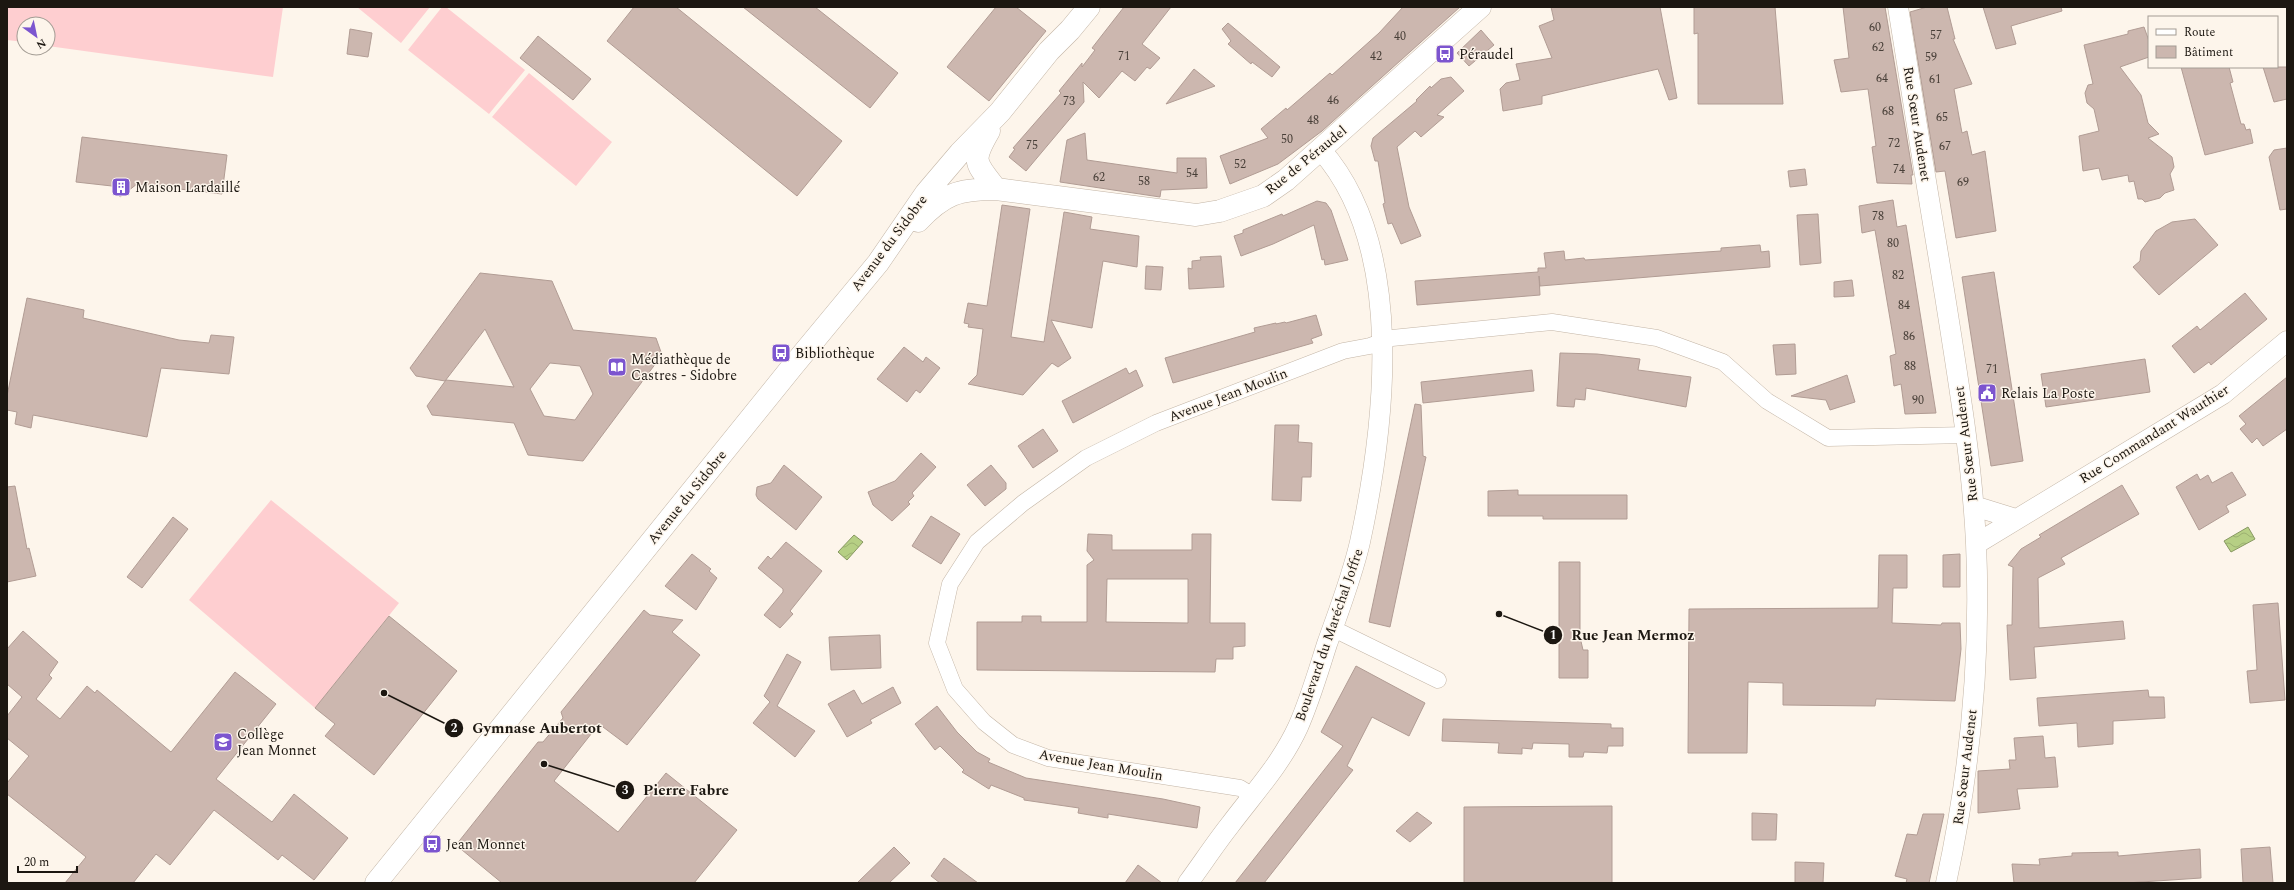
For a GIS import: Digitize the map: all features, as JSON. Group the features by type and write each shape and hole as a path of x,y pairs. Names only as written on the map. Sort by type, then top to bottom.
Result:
{"main road":[{"path":"996,189 978,166 977,151 1000,112 1049,51 1070,30 1089,7"},
{"name":"Rue de Péraudel","path":"878,263 929,210 942,200 970,189 996,189 1196,216 1220,211 1263,196 1286,180 1321,150 1480,7"},
{"name":"Avenue du Sidobre","path":"379,882 792,367 878,263 936,182 960,153 1000,112"}],"street":[{"name":"Rue Sœur Audenet","path":"1898,7 1967,435 1974,506 1976,544 1975,664 1971,718 1956,835 1946,883"},
{"name":"Boulevard du Maréchal Joffre","path":"1188,883 1281,759 1298,728 1358,551 1368,498 1379,414 1382,342 1376,272 1371,249 1346,189 1332,162 1321,150"},
{"name":"Avenue Jean Moulin","path":"1253,796 1240,788 1048,758 1013,745 984,722 956,689 937,643 950,584 977,542 1023,503 1086,458 1156,423 1269,378 1343,351 1370,346 1392,338 1552,322 1650,337 1723,362 1767,401 1828,438 1967,435"},
{"name":"Rue Commandant Wauthier","path":"1976,544 2223,394 2287,341"},
{"path":"1974,506 2016,519"},
{"path":"1332,630 1342,633 1438,680"}],"shaded area":[{"path":"7,7 283,7 273,77 56,47 56,16 16,16 16,41 7,40"},
{"path":"357,7 430,7 401,43"},
{"path":"442,7 446,7 525,70 489,114 408,50"},
{"path":"529,73 612,142 576,186 492,117"},
{"path":"271,500 399,603 315,708 189,600"}],"water":[{"path":"2248,527 2255,539 2231,552 2224,541"},
{"path":"854,535 863,542 847,560 838,552"}],"building":[{"path":"634,7 676,7 842,141 797,196 607,41"},
{"path":"743,7 815,7 898,73 870,108"},
{"path":"996,7 1016,7 1046,31 989,101 947,67"},
{"path":"1124,7 1171,7 1142,44 1160,58 1150,69 1147,67 1135,81 1122,71 1099,98 1083,82 1084,102 1026,171 1009,157 1015,149 1013,148 1061,93 1059,91 1082,63 1082,67 1095,50 1092,48"},
{"path":"1403,7 1460,7 1322,131 1278,164 1230,184 1220,156 1268,138 1261,129 1286,108 1287,110 1330,73 1332,75 1379,33"},
{"path":"1551,7 1660,7 1677,98 1669,100 1658,69 1542,96 1542,104 1503,111 1500,89 1506,83 1520,80 1516,64 1552,58 1539,26 1554,20"},
{"path":"1694,7 1775,7 1783,104 1698,104 1698,33 1694,34"},
{"path":"1843,7 1885,7 1913,175 1911,175 1912,184 1877,183 1872,147 1876,146 1868,89 1841,92 1834,60 1849,58"},
{"path":"1927,7 1947,7 1955,39 1953,39 1972,84 1954,89 1962,133 1967,131 1972,155 1985,151 1996,231 1956,238 1945,171 1936,172 1910,12"},
{"path":"1983,7 2061,7 2062,11 2011,26 2016,44 1996,49"},
{"path":"1228,23 1280,67 1272,77 1252,62 1251,64 1228,44 1231,41 1222,29"},
{"path":"2144,27 2148,38 2148,57 2120,67 2141,95 2148,123 2159,134 2148,138 2172,157 2174,167 2170,174 2174,190 2165,193 2160,198 2145,202 2142,199 2138,199 2134,181 2129,182 2128,175 2102,180 2099,168 2083,171 2079,136 2099,131 2094,109 2087,103 2085,93 2088,85 2093,84 2084,45 2128,34 2128,31"},
{"path":"350,29 372,33 368,57 347,54"},
{"path":"1481,30 1494,45 1469,66 1457,53"},
{"path":"538,36 591,79 573,100 520,58"},
{"path":"2287,67 2287,99 2274,102 2263,68"},
{"path":"2181,68 2229,68 2233,82 2230,83 2241,124 2244,124 2246,130 2250,129 2253,143 2205,155"},
{"path":"1194,69 1215,86 1166,104"},
{"path":"1451,77 1464,91 1437,115 1444,117 1421,137 1415,131 1397,147 1409,207 1421,236 1401,244 1392,223 1388,224 1383,204 1385,203 1378,161 1375,161 1371,146 1373,138 1417,101 1416,100 1430,86 1431,88 1441,79"},
{"path":"1085,133 1087,160 1177,173 1177,158 1206,158 1207,188 1161,190 1160,197 1060,182 1067,140"},
{"path":"82,137 227,155 222,194 137,184 120,197 112,186 76,182"},
{"path":"2287,148 2287,209 2280,210 2269,157 2274,150"},
{"path":"1805,169 1807,185 1790,187 1788,171"},
{"path":"1893,200 1897,227 1906,225 1936,413 1905,414 1901,384 1894,386 1890,356 1896,354 1875,230 1862,233 1859,206"},
{"path":"1317,201 1326,203 1331,210 1348,260 1325,265 1324,259 1322,260 1314,225 1273,244 1241,256 1234,236 1243,233 1243,230 1282,214 1283,216"},
{"path":"1002,205 1030,209 1011,337 1044,342 1064,212 1092,217 1090,229 1139,236 1137,267 1103,261 1092,328 1051,320 1071,358 1058,367 1052,363 1023,395 968,384 977,375 983,329 968,327 969,324 964,323 968,303 987,306"},
{"path":"1818,214 1821,263 1800,265 1797,215"},
{"path":"2195,219 2218,245 2159,295 2133,267 2140,261 2141,251 2156,231 2172,222"},
{"path":"1760,245 1761,252 1769,251 1770,267 1540,286 1539,276 1540,295 1417,305 1415,281 1538,272 1538,268 1546,268 1544,253 1564,251 1565,260 1584,258 1585,260 1721,251 1721,248"},
{"path":"1221,256 1224,287 1189,289 1188,268 1192,269 1192,261 1201,260 1200,257"},
{"path":"1146,266 1163,267 1161,290 1145,289"},
{"path":"1994,272 2023,461 1991,466 1962,277"},
{"name":"Médiathèque de Castres - Sidobre","path":"480,273 552,281 573,330 656,338 662,355 583,461 528,455 514,423 432,415 427,406 446,380 514,387 485,329 445,381 416,376 410,368","holes":["550,363 580,366 593,394 575,420 544,416 530,389"]},
{"path":"1852,280 1854,296 1834,297 1834,282"},
{"path":"2245,293 2267,319 2211,365 2209,362 2194,373 2172,346 2197,326 2200,330"},
{"path":"27,298 84,310 83,318 179,340 209,343 211,335 234,337 229,374 161,368 147,437 33,415 31,428 15,424 17,412 7,410 7,396"},
{"path":"1316,315 1322,335 1311,339 1313,343 1173,383 1165,358 1255,332 1254,328 1276,323 1286,323"},
{"path":"1795,344 1796,374 1776,375 1773,345"},
{"path":"904,347 923,362 926,357 940,368 920,393 916,390 907,402 877,379"},
{"path":"1560,353 1597,354 1640,359 1638,370 1691,377 1686,407 1586,388 1585,400 1575,399 1574,407 1557,406"},
{"path":"2145,359 2150,392 2046,407 2041,374"},
{"path":"1126,368 1129,374 1136,370 1143,386 1073,423 1062,401"},
{"path":"1532,370 1534,391 1423,403 1421,382"},
{"path":"1847,375 1855,402 1830,410 1826,400 1791,396"},
{"path":"2287,377 2287,429 2263,446 2257,438 2252,443 2240,429 2246,424 2239,416"},
{"path":"1415,404 1421,405 1423,456 1426,457 1390,627 1369,622"},
{"path":"1275,425 1299,425 1298,442 1312,443 1311,477 1302,477 1301,501 1272,500"},
{"path":"1043,429 1058,451 1033,468 1018,446"},
{"path":"921,453 936,467 912,493 914,496 908,502 910,504 892,521 873,505 868,492 895,481"},
{"path":"784,465 822,497 796,530 758,499 756,495 757,487 771,483"},
{"path":"991,465 1006,483 1006,489 985,506 967,485"},
{"path":"2232,472 2246,495 2226,506 2229,512 2199,530 2176,487 2197,474 2200,480 2208,475 2212,483"},
{"path":"2122,485 2139,514 2061,558 2065,564 2038,578 2039,628 2123,621 2125,639 2034,647 2036,678 2010,680 2007,625 2012,625 2013,567 2008,565 2021,549 2041,537 2039,535"},
{"path":"15,486 27,549 29,548 36,576 7,582 7,487"},
{"path":"1518,490 1518,495 1627,495 1627,519 1543,519 1543,516 1488,516 1488,491"},
{"path":"931,516 960,534 941,564 912,546"},
{"path":"173,517 188,529 142,588 127,577"},
{"path":"1088,534 1112,535 1112,550 1192,550 1192,534 1211,534 1210,623 1245,623 1245,646 1233,647 1233,659 1216,659 1215,672 977,670 977,622 1022,622 1022,616 1041,616 1041,622 1087,622 1087,565 1094,560 1087,551","holes":["1107,579 1188,579 1188,623 1106,622"]},
{"path":"786,542 822,571 790,611 793,614 780,628 764,615 783,592 783,589 758,568 768,556 771,559"},
{"path":"692,554 711,569 709,571 717,578 696,610 665,586"},
{"path":"1960,554 1960,587 1943,587 1943,555"},
{"path":"1879,555 1907,555 1907,588 1893,588 1892,623 1941,625 1942,623 1960,623 1961,649 1955,701 1876,699 1875,706 1783,705 1783,683 1748,682 1747,753 1688,753 1689,609 1878,608"},
{"path":"1559,562 1580,562 1580,637 1583,650 1588,650 1588,678 1559,678"},
{"path":"2278,603 2285,700 2250,703 2247,671 2257,670 2253,605"},
{"path":"644,610 650,615 683,620 672,632 700,655 627,745 599,724 554,781 618,832 666,773 737,830 694,883 502,883 456,845 538,742 543,742 563,718 561,712"},
{"path":"389,616 457,671 374,775 325,736 335,724 315,708"},
{"path":"23,631 58,662 49,675 52,678 36,699 60,719 87,686 95,693 97,690 171,752 235,672 276,704 216,779 272,822 294,794 348,838 314,880 282,855 278,860 214,810 170,865 156,854 133,883 65,883 86,857 7,794 7,783 29,756 7,738 7,716 22,697 7,684 7,649"},
{"path":"880,635 881,668 831,670 829,637"},
{"path":"787,654 801,662 777,706 815,731 795,757 753,723 770,702 764,696"},
{"path":"1356,666 1425,703 1409,736 1372,717 1347,766 1353,770 1264,883 1235,883 1343,746 1321,732"},
{"path":"893,687 901,703 870,720 872,723 847,737 828,704 854,690 862,704"},
{"path":"2148,690 2149,697 2164,697 2165,718 2113,721 2113,744 2078,747 2077,723 2039,726 2037,698"},
{"path":"937,706 957,732 977,752 990,759 988,762 1026,778 1163,799 1200,807 1197,828 1108,814 1108,818 1078,813 1079,808 1024,800 1024,798 991,785 989,789 962,772 964,770 940,746 935,750 915,724"},
{"path":"1443,719 1611,724 1611,728 1623,728 1623,746 1608,746 1607,753 1584,752 1583,757 1569,757 1569,744 1533,743 1532,749 1522,748 1522,754 1498,753 1499,743 1442,741"},
{"path":"2043,736 2045,758 2055,757 2058,787 2017,789 2020,809 1978,813 1978,771 2010,769 2009,760 2016,760 2014,738"},
{"path":"1612,806 1612,883 1464,883 1464,807"},
{"path":"1417,812 1432,823 1410,842 1396,831"},
{"path":"1752,813 1777,814 1776,840 1752,840"},
{"path":"1923,814 1944,814 1929,883 1906,883 1907,879 1895,876 1907,834 1917,835"},
{"path":"894,847 910,863 889,883 857,883"},
{"path":"2270,847 2273,883 2243,883 2241,849"},
{"path":"2200,849 2201,878 2126,883 2014,883 2012,864 2040,865 2039,859 2072,856 2072,853 2118,852 2118,856"},
{"path":"944,858 978,883 940,883 931,876"},
{"path":"1795,862 1824,863 1823,883 1795,883"},
{"path":"1138,865 1162,883 1125,883"}],"place":[{"name":"Péraudel","path":"1445,54"},
{"name":"Maison Lardaillé","path":"121,187"},
{"name":"Bibliothèque","path":"781,353"},
{"name":"Médiathèque de Castres - Sidobre","path":"617,367"},
{"name":"Relais La Poste","path":"1987,393"},
{"name":"Rue Jean Mermoz","path":"1499,614"},
{"name":"Gymnase Aubertot","path":"384,693"},
{"name":"Collège Jean Monnet","path":"223,742"},
{"name":"Pierre Fabre","path":"544,764"},
{"name":"Jean Monnet","path":"432,844"}]}
